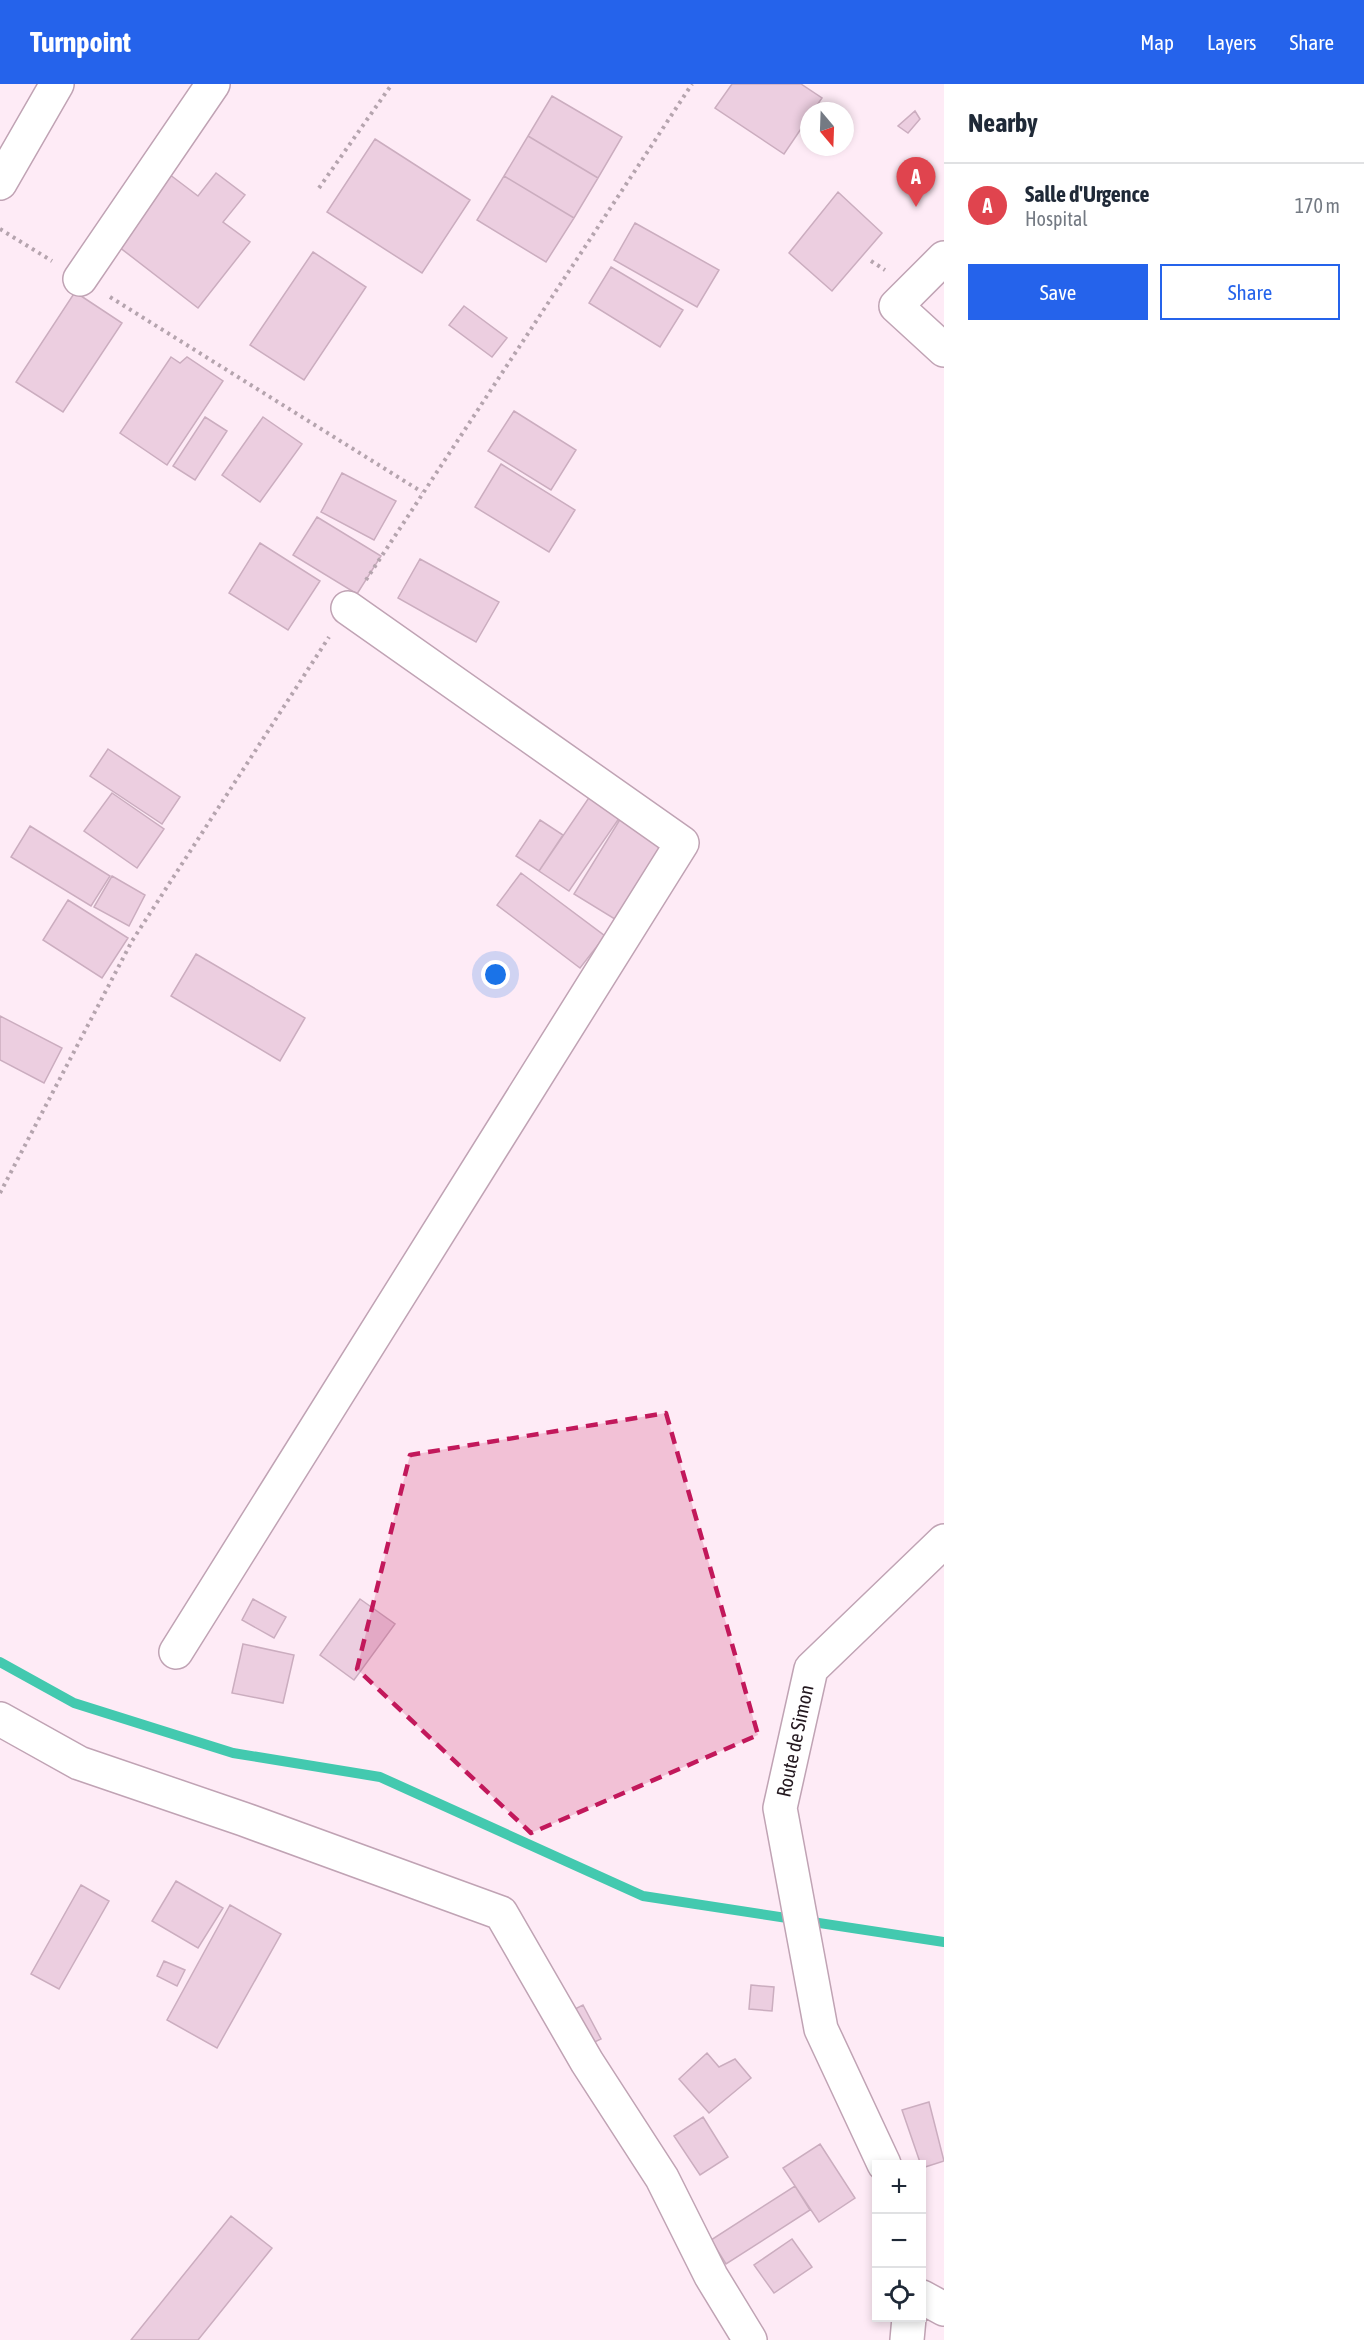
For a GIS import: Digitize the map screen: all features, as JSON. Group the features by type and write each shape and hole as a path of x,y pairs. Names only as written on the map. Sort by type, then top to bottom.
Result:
{"street":[{"path":"0,183 57,84"},
{"path":"80,279 213,84"},
{"path":"944,258 896,306 944,350"},
{"path":"176,1652 682,843 348,608"},
{"name":"Route de Simon","path":"882,2160 821,2029 780,1808 811,1669 944,1541"},
{"path":"0,1719 79,1763 243,1819 501,1913 587,2062 662,2178 711,2276 750,2340"},
{"path":"926,2299 944,2308"},
{"path":"907,2340 909,2322"}],"path":[{"path":"319,188 392,84"},
{"path":"0,229 422,492"}],"highlighted area":[{"path":"666,1413 758,1735 531,1833 357,1669 410,1455"}],"building":[{"path":"732,84 801,84 822,98 819,102 800,102 800,130 784,154 715,108"},
{"path":"552,96 622,137 598,178 528,136"},
{"path":"915,111 920,119 908,133 898,126"},
{"path":"528,136 598,178 574,218 504,176"},
{"path":"375,139 470,200 422,273 327,212"},
{"path":"165,171 198,196 216,173 245,195 223,222 250,242 198,308 110,240"},
{"path":"504,176 574,218 546,262 477,220"},
{"path":"838,192 882,233 832,291 789,253"},
{"path":"635,223 719,270 697,307 614,260"},
{"path":"313,252 366,287 304,380 250,345"},
{"path":"611,267 683,310 660,347 589,303"},
{"path":"75,292 122,323 63,412 16,382"},
{"path":"464,306 507,338 492,357 449,325"},
{"path":"171,357 180,363 187,357 223,381 167,465 120,433"},
{"path":"514,411 576,450 551,490 488,451"},
{"path":"205,417 227,431 195,480 173,466"},
{"path":"263,417 302,444 260,502 222,475"},
{"path":"501,464 575,510 549,552 475,507"},
{"path":"342,473 396,501 374,540 321,512"},
{"path":"317,517 381,556 357,594 293,555"},
{"path":"260,543 320,581 288,630 229,593"},
{"path":"420,559 499,602 476,642 398,598"},
{"path":"108,749 180,797 162,824 90,776"},
{"path":"601,780 631,801 569,891 539,871"},
{"path":"112,793 164,829 137,868 84,831"},
{"path":"632,800 677,827 618,921 574,894"},
{"path":"540,820 563,835 539,871 516,856"},
{"path":"30,826 110,876 91,906 11,857"},
{"path":"521,873 605,936 580,968 497,905"},
{"path":"112,876 145,895 129,926 94,907"},
{"path":"68,900 128,938 102,978 43,940"},
{"path":"196,954 305,1018 280,1061 171,996"},
{"path":"0,1016 62,1048 44,1083 0,1060"},
{"path":"253,1599 286,1617 274,1638 242,1620"},
{"path":"360,1599 395,1624 354,1680 320,1655"},
{"path":"243,1644 294,1655 283,1703 232,1693"},
{"path":"176,1881 223,1908 198,1948 152,1921"},
{"path":"81,1885 109,1901 59,1989 31,1974"},
{"path":"230,1905 281,1934 217,2048 167,2020"},
{"path":"164,1961 185,1970 177,1986 157,1976"},
{"path":"751,1985 774,1987 772,2011 749,2009"},
{"path":"583,2005 601,2039 580,2049 563,2015"},
{"path":"707,2053 719,2067 735,2059 751,2078 709,2113 679,2079"},
{"path":"929,2102 944,2161 926,2167 926,2160 919,2160 902,2110"},
{"path":"703,2117 728,2157 700,2175 674,2136"},
{"path":"820,2144 855,2198 819,2222 783,2168"},
{"path":"795,2186 810,2210 726,2264 711,2240"},
{"path":"231,2216 272,2248 198,2340 131,2340"},
{"path":"792,2239 812,2267 774,2293 754,2265"}],"waterway":[{"path":"0,1662 74,1703 233,1753 380,1777 643,1896 944,1942"}],"place":[{"name":"Salle d'Urgence","path":"916,207"}]}
